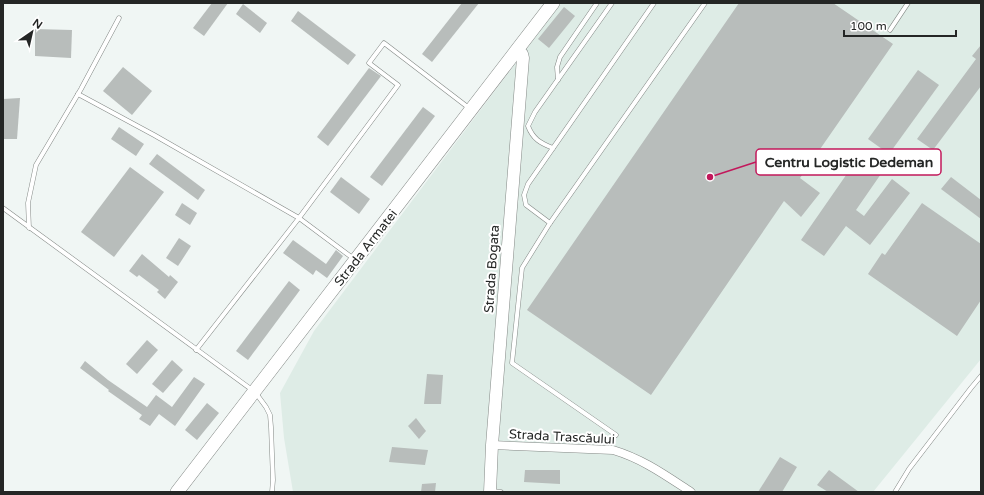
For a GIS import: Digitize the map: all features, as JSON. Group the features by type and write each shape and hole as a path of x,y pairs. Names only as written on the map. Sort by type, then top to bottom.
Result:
{"main road":[{"name":"Strada Armatei","path":"177,492 554,3"},
{"name":"Strada Bogata","path":"494,492 492,445 523,58 522,54 518,51"}],"street":[{"name":"Strada Trascăului","path":"492,445 613,450 650,464 691,492"}],"lane":[{"path":"558,81 557,67 560,56 597,3"},
{"path":"553,148 540,143 531,134 528,126 535,112 612,3"},
{"path":"550,223 526,205 524,195 528,184 654,3"},
{"path":"616,435 512,363 522,268 550,223 705,3"},
{"path":"890,30 908,3"},
{"path":"30,228 28,203 36,165 78,94 119,18"},
{"path":"196,350 299,218 398,85 369,63 384,43 472,110"},
{"path":"78,94 154,135 299,218 356,261"},
{"path":"3,208 255,392 270,415 273,472 272,492"},
{"path":"895,492 918,457 981,376"}],"shaded area":[{"path":"561,3 981,3 981,359 873,492 293,492 284,438 280,393 314,331"}],"building":[{"path":"212,3 228,3 204,36 193,28"},
{"path":"462,3 479,3 432,62 422,54"},
{"path":"739,3 833,3 893,44 800,178 820,193 801,217 784,201 651,395 527,310"},
{"path":"243,4 267,23 260,33 236,14"},
{"path":"564,7 575,16 549,48 538,39"},
{"path":"298,11 356,55 348,65 291,21"},
{"path":"35,29 72,30 71,58 35,56"},
{"path":"981,45 981,86 933,150 917,139 976,59 972,56"},
{"path":"123,67 152,91 132,115 103,91"},
{"path":"369,68 381,76 328,146 317,137"},
{"path":"918,70 939,85 889,154 868,139"},
{"path":"20,98 17,139 3,139 3,99"},
{"path":"423,107 435,116 382,186 370,177"},
{"path":"119,127 144,144 136,156 111,139"},
{"path":"157,154 205,190 198,200 149,164"},
{"path":"860,155 883,171 856,210 864,216 892,179 910,193 870,245 846,226 824,256 801,240"},
{"path":"130,167 164,192 114,257 81,232"},
{"path":"341,177 370,199 359,214 330,192"},
{"path":"951,177 981,200 981,219 941,189"},
{"path":"182,203 197,213 190,225 175,215"},
{"path":"922,203 981,244 981,300 957,336 868,274 882,253 885,255"},
{"path":"179,238 191,246 178,266 166,258"},
{"path":"293,240 326,264 336,250 343,256 327,278 316,270 313,275 283,253"},
{"path":"142,254 169,277 170,275 178,282 165,299 157,292 159,290 139,275 137,277 129,271"},
{"path":"289,281 300,290 248,360 236,351"},
{"path":"147,340 158,350 137,374 126,364"},
{"path":"172,360 183,370 163,393 152,384"},
{"path":"85,361 108,380 147,407 156,395 172,407 194,377 205,384 175,426 159,414 150,426 139,419 142,415 108,391 109,390 80,368"},
{"path":"427,374 443,375 441,404 424,404"},
{"path":"207,403 219,413 197,440 185,430"},
{"path":"416,418 426,431 419,439 408,426"},
{"path":"392,447 428,450 425,465 389,462"},
{"path":"780,457 797,467 782,492 758,492"},
{"path":"525,470 560,470 560,484 524,482"},
{"path":"829,470 859,492 828,492 817,485"},
{"path":"436,483 435,492 421,492 422,484"}],"place":[{"name":"Centru Logistic Dedeman","path":"710,177"}]}
